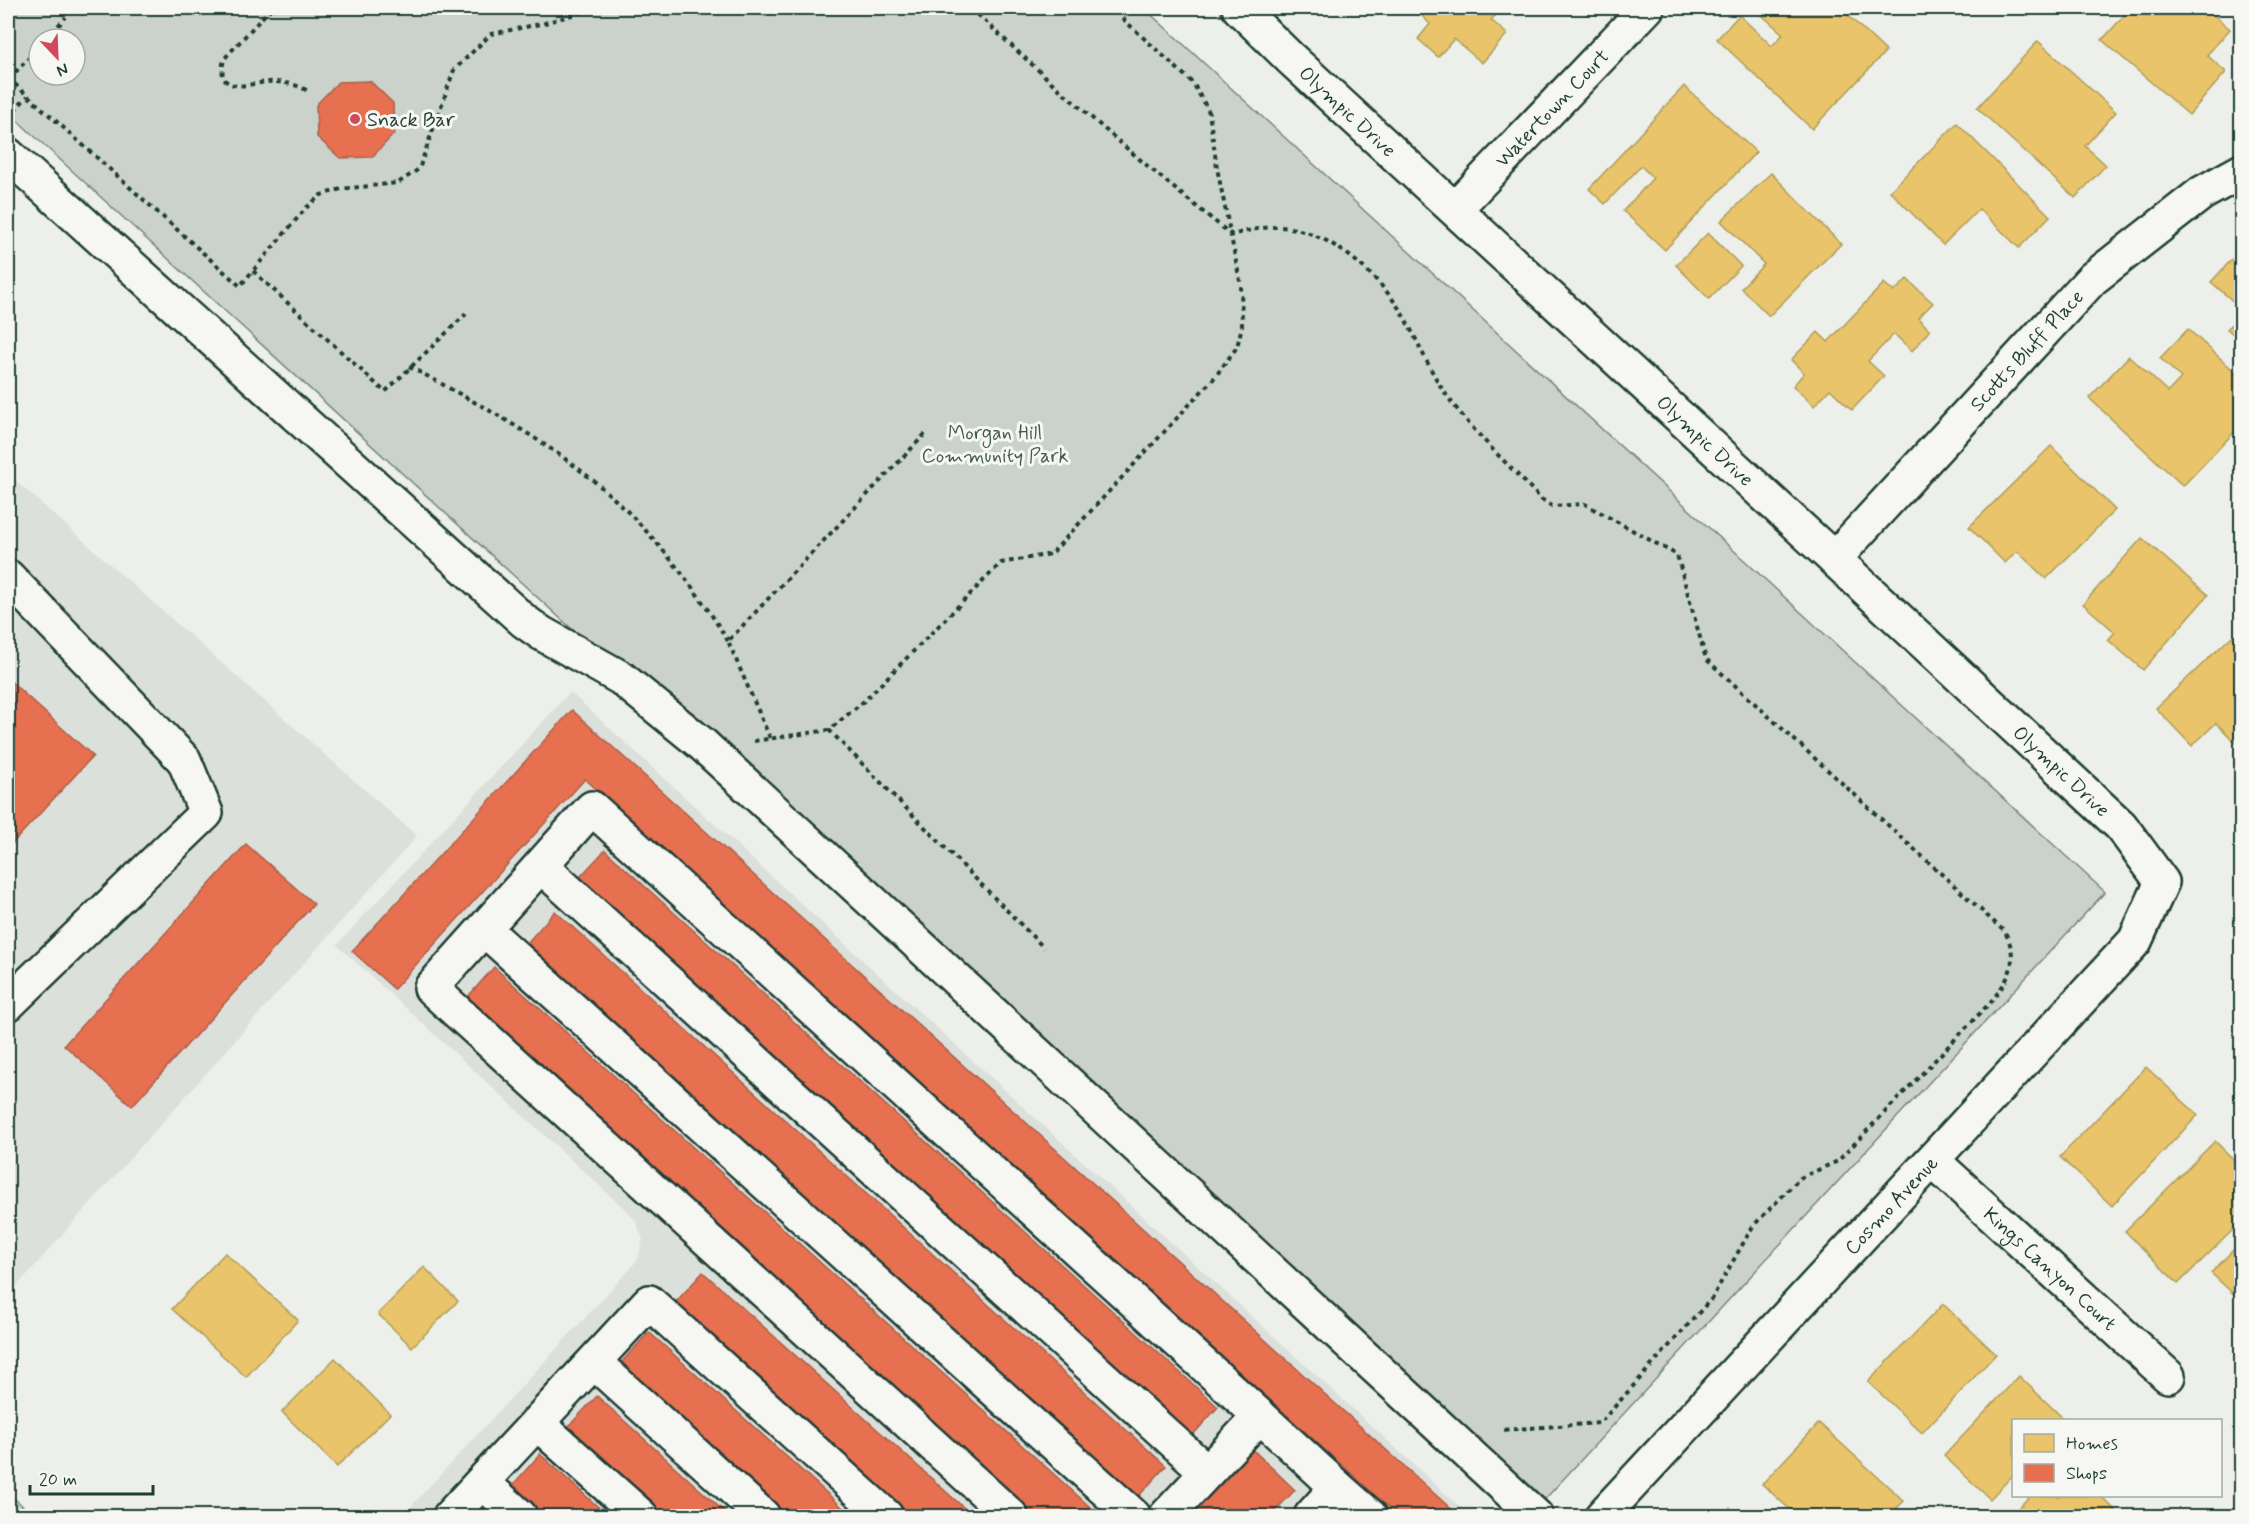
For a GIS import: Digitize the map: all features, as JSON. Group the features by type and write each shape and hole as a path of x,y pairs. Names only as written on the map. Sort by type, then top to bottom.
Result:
{"street":[{"name":"Olympic Drive","path":"1239,8 1290,58 2121,826 2163,882"},
{"name":"Watertown Court","path":"1455,209 1647,8"},
{"path":"8,155 524,621 621,678 711,753 1536,1516"},
{"name":"Scotts Bluff Place","path":"1834,559 2092,279 2202,193 2241,171"},
{"path":"8,577 184,760 206,813 8,1004"},
{"path":"1011,1516 431,988 592,808 1370,1516"},
{"path":"541,866 1207,1472"},
{"name":"Cosmo Avenue","path":"1602,1516 1933,1161 2135,940 2163,882"},
{"path":"484,929 1134,1516"},
{"name":"Kings Canyon Court","path":"1933,1161 2168,1376"},
{"path":"450,1516 649,1302 885,1516"},
{"path":"594,1362 763,1516"},
{"path":"1166,1516 1260,1416"},
{"path":"537,1423 641,1516"},
{"path":"482,1482 520,1516"},
{"path":"1311,1516 1337,1487"}],"path":[{"path":"271,8 224,59 221,70 226,81 234,86 276,82 303,87 309,92"},
{"path":"27,58 8,78 240,286 306,208 321,195 341,189 398,183 419,170 454,70 490,34 545,23 595,8"},
{"path":"971,8 1154,173 1232,235"},
{"path":"711,753 737,743 829,730 864,701 1001,562 1051,554 1215,376 1237,347 1242,326 1241,286 1217,168 1209,112 1193,83 1124,20 1115,8"},
{"path":"56,27 66,16"},
{"path":"8,117 28,96"},
{"path":"1232,235 1278,226 1303,230 1354,259 1380,284 1398,307 1441,386 1458,410 1541,499 1552,506 1585,504 1677,555 1706,659 2005,932 2012,946 2009,975 2002,989 1838,1161 1800,1178 1753,1226 1712,1298 1600,1423 1503,1431 1495,1425"},
{"path":"253,271 385,392 466,314"},
{"path":"409,367 518,426 590,479 627,511 680,572 708,608 729,641 770,738"},
{"path":"729,641 928,431"},
{"path":"829,730 1044,948"},
{"path":"8,1506 20,1516"}],"shaded area":[{"path":"8,474 417,836 8,1296"},
{"path":"570,692 1470,1516 402,1516 630,1269 638,1258 643,1239 636,1222 627,1211 337,945"}],"green space":[{"name":"Morgan Hill Community Park","path":"8,8 1144,8 2105,892 1534,1511 8,112"},
{"path":"8,1493 34,1516 8,1516"}],"building: Homes":[{"path":"1414,8 1502,8 1491,20 1507,34 1482,63 1454,39 1438,57 1418,39 1430,24"},
{"path":"1754,8 1840,8 1886,51 1812,129 1717,39 1739,15 1772,46 1783,34"},
{"path":"2131,8 2206,8 2230,29 2207,55 2226,72 2189,115 2102,40"},
{"path":"2038,41 2116,112 2085,146 2106,165 2075,198 1977,108"},
{"path":"1684,86 1756,152 1665,250 1623,211 1653,178 1641,166 1605,204 1589,189"},
{"path":"1957,123 2050,216 2019,248 1979,209 1943,245 1890,191"},
{"path":"1771,173 1841,244 1769,316 1741,288 1764,264 1721,221"},
{"path":"1708,233 1741,266 1709,299 1676,265"},
{"path":"2235,256 2242,262 2242,309 2211,282"},
{"path":"1907,279 1933,303 1918,318 1930,330 1912,351 1894,334 1868,361 1884,376 1852,410 1830,389 1814,406 1793,386 1804,373 1791,360 1818,332 1828,342 1884,283 1894,292"},
{"path":"2242,312 2242,342 2227,329"},
{"path":"2188,329 2242,378 2242,424 2183,486 2089,398 2129,356 2168,392 2181,378 2160,358"},
{"path":"2051,446 2115,510 2046,579 2017,551 2005,563 1969,527"},
{"path":"2142,538 2208,595 2143,670 2108,640 2115,632 2083,604"},
{"path":"2232,636 2242,646 2242,749 2216,723 2192,746 2156,708"},
{"path":"2146,1067 2198,1115 2112,1206 2060,1157"},
{"path":"2215,1141 2242,1168 2242,1221 2178,1284 2125,1231"},
{"path":"2233,1250 2242,1258 2242,1302 2211,1273"},
{"path":"225,1253 298,1320 246,1377 172,1309"},
{"path":"424,1267 458,1301 412,1347 378,1314"},
{"path":"1943,1304 1996,1354 1922,1433 1868,1382"},
{"path":"335,1358 390,1414 337,1467 282,1412"},
{"path":"2019,1376 2064,1419 2012,1419 2012,1476 1990,1499 1944,1456"},
{"path":"1819,1423 1904,1501 1889,1516 1797,1516 1762,1484"},
{"path":"2029,1497 2102,1497 2116,1511 2111,1516 2010,1516"},
{"path":"1730,1508 1739,1516 1723,1516"}],"building: Shops":[{"name":"Snack Bar","path":"370,81 393,103 394,134 372,157 340,158 317,137 316,105 338,82"},
{"path":"8,679 93,756 11,845 8,842"},
{"path":"572,710 1459,1516 1398,1516 585,779 394,989 352,951"},
{"path":"246,844 314,904 132,1106 64,1045"},
{"path":"605,850 1218,1407 1192,1436 578,879"},
{"path":"555,911 1166,1466 1138,1497 527,943"},
{"path":"494,967 1100,1516 1034,1516 465,1000"},
{"path":"703,1272 973,1516 905,1516 673,1305"},
{"path":"649,1332 852,1516 784,1516 618,1366"},
{"path":"597,1396 729,1516 661,1516 565,1430"},
{"path":"1249,1446 1295,1490 1270,1516 1182,1516"},
{"path":"540,1454 608,1516 541,1516 510,1488"}],"place":[{"name":"Snack Bar","path":"355,119"}]}
